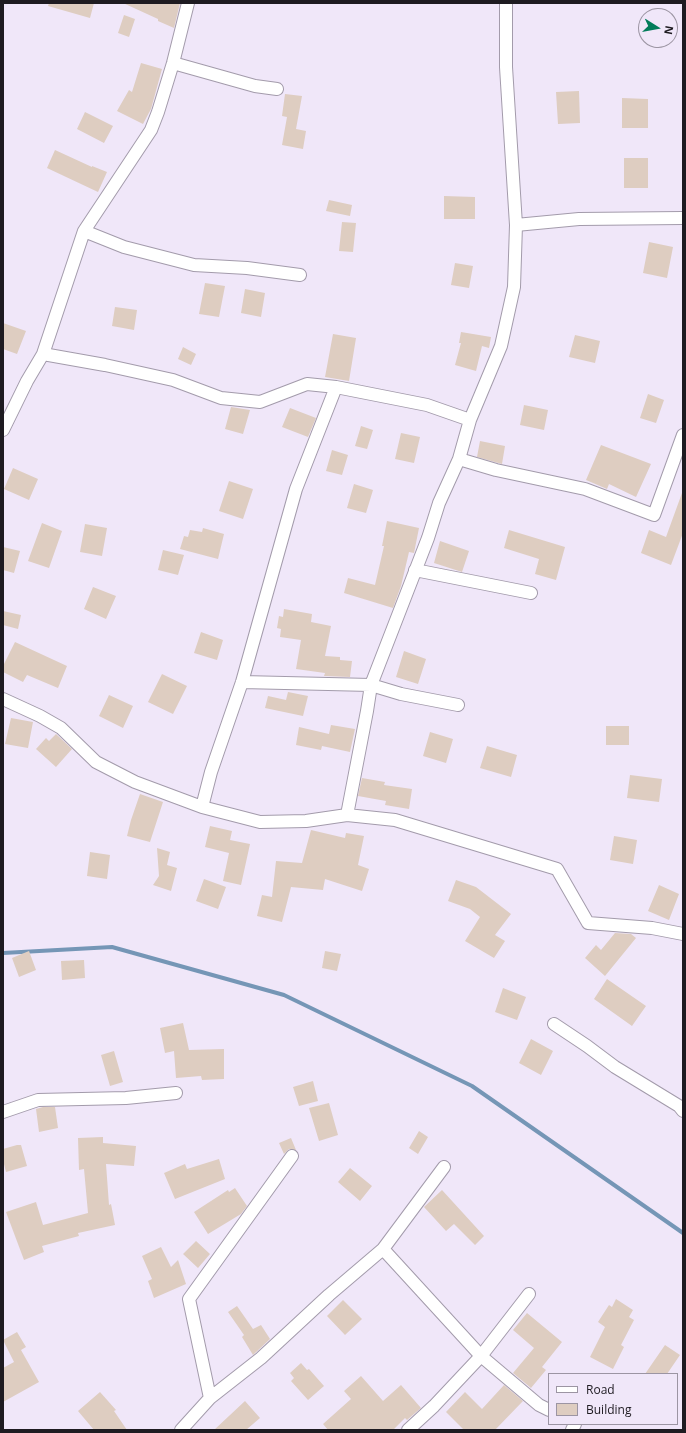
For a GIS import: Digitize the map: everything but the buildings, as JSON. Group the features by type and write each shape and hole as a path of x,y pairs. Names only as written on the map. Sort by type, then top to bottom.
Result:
{"street":[{"path":"3,430 27,381 43,354 84,231 151,130 174,63 188,3"},
{"path":"346,815 371,684 428,538 439,503 459,459 470,420 501,346 514,287 516,225 506,67 506,3"},
{"path":"174,63 255,86 278,89"},
{"path":"516,225 579,218 683,218"},
{"path":"84,231 124,247 194,265 247,268 300,275"},
{"path":"43,354 105,365 173,380 221,398 260,402 308,384 336,387 427,405 470,420"},
{"path":"202,806 211,772 242,682 296,489 336,387"},
{"path":"459,459 496,470 585,489 654,515 683,434"},
{"path":"415,570 531,593"},
{"path":"242,682 371,684 401,694 458,705"},
{"path":"3,699 29,710 60,728 96,762 136,782 202,806 260,822 306,822 346,815 395,820 557,869 588,923 652,928 683,934"},
{"path":"554,1024 587,1046 614,1067 679,1106 683,1111"},
{"path":"3,1112 38,1100 126,1098 176,1093"},
{"path":"210,1398 189,1299 292,1156"},
{"path":"181,1430 210,1398 261,1358 328,1295 383,1248 444,1167"},
{"path":"383,1248 481,1356 539,1405 548,1410"},
{"path":"408,1430 434,1406 481,1356 529,1294"}],"waterway":[{"path":"3,953 112,947 284,995 472,1086 683,1233"}]}
